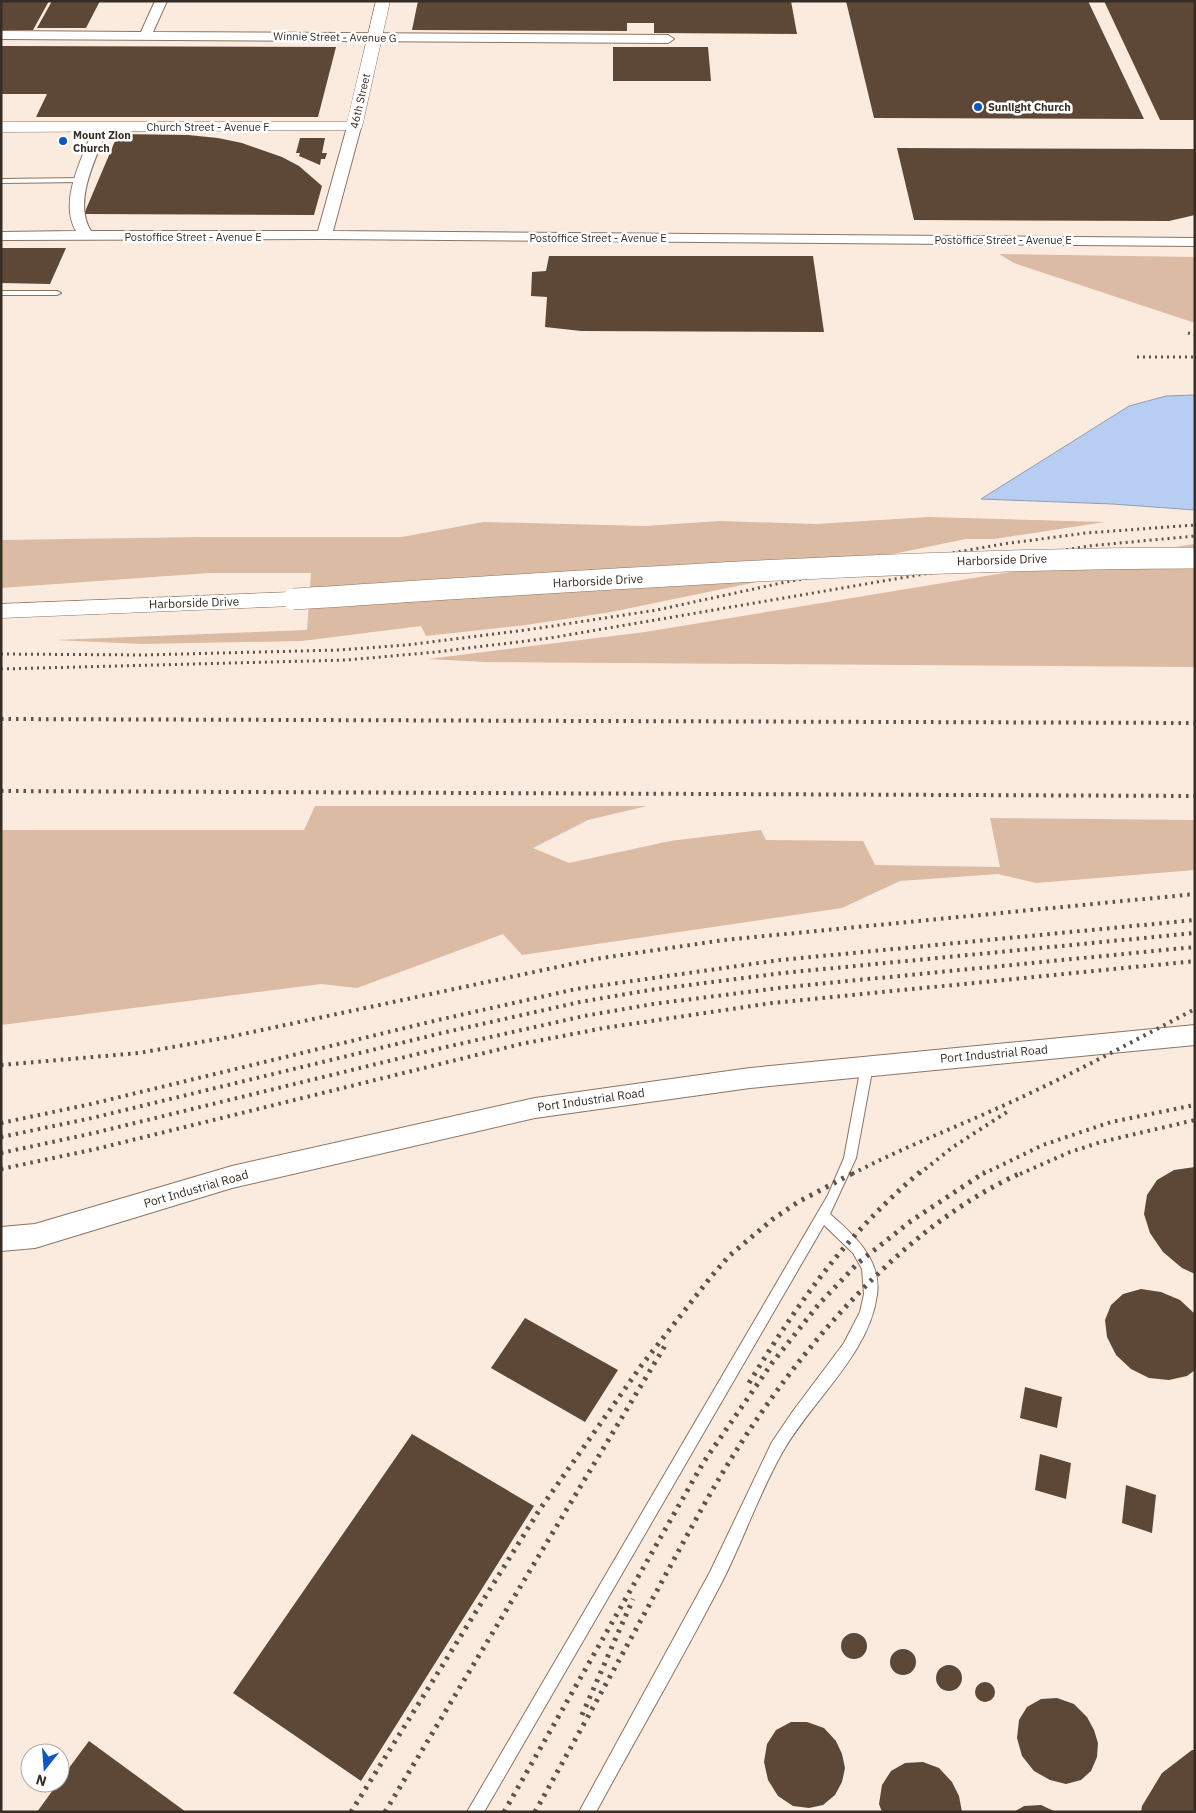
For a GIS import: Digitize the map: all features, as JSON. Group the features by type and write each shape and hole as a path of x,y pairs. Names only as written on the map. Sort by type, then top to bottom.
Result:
{"main road":[{"name":"46th Street","path":"354,128 383,1"},
{"name":"Church Street - Avenue F","path":"1,127 354,128"},
{"name":"Harborside Drive","path":"1,611 292,599 888,564 1107,557 1195,558"}],"street":[{"path":"145,36 160,1"},
{"name":"Winnie Street - Avenue G","path":"1,35 668,39"},
{"path":"87,237 79,222 77,205 83,180 101,127"},
{"name":"46th Street","path":"324,235 354,128"},
{"name":"Postoffice Street - Avenue E","path":"1,236 324,235 1195,242"},
{"name":"Port Industrial Road","path":"1,1239 35,1236 232,1177 535,1108 750,1078 1195,1035"}],"lane":[{"path":"1,181 83,180"},
{"path":"1,293 57,294"},
{"path":"475,1812 842,1180 850,1158 867,1066"},
{"path":"587,1812 721,1567 756,1490 787,1431 850,1347 867,1309 871,1296 871,1281 864,1255 822,1216"}],"shaded area":[{"path":"999,254 1195,257 1195,323 1014,263"},
{"path":"928,517 1105,522 994,539 966,539 611,612 526,625 426,636 421,626 302,641 142,644 55,640 307,630 311,573 209,573 1,588 1,540 201,537 402,537 483,522 645,526 720,521 816,524"},
{"path":"1195,544 1195,667 485,662 428,659 645,632 1010,572"},
{"path":"315,806 647,806 588,820 533,848 569,863 670,841 761,830 766,840 863,841 875,865 1000,867 990,818 1195,820 1195,870 1036,883 998,874 900,881 842,908 522,955 503,934 357,988 321,984 1,1025 1,830 304,830"}],"water":[{"path":"1195,395 1195,510 1112,504 981,499 1129,406 1166,396"}],"building":[{"path":"1,1 49,1 33,30 1,30"},
{"path":"52,1 100,1 86,28 37,28"},
{"path":"418,1 791,1 797,34 654,33 654,23 627,23 627,31 412,30"},
{"path":"846,1 1088,1 1144,119 874,118"},
{"path":"1104,1 1195,1 1195,120 1160,120"},
{"path":"1,46 336,47 318,117 36,117 47,94 1,94"},
{"path":"613,47 708,47 711,81 613,81"},
{"path":"118,134 188,135 218,138 242,143 282,157 299,166 322,186 314,215 84,214"},
{"path":"300,138 325,138 322,153 327,153 325,159 321,159 320,165 299,156 300,153 296,153"},
{"path":"897,148 1195,149 1195,215 1169,221 914,220"},
{"path":"1,248 66,248 50,284 1,283"},
{"path":"549,256 813,256 824,332 581,331 545,327 547,297 531,296 532,272 546,271"},
{"path":"1195,1167 1195,1274 1182,1268 1163,1252 1150,1233 1144,1214 1147,1195 1157,1180 1174,1170"},
{"path":"1141,1289 1161,1292 1180,1300 1195,1314 1195,1370 1187,1376 1169,1380 1149,1378 1131,1369 1116,1355 1107,1337 1105,1320 1111,1305 1123,1294"},
{"path":"525,1318 618,1370 585,1422 491,1368"},
{"path":"1025,1387 1062,1397 1057,1428 1020,1418"},
{"path":"412,1434 534,1506 361,1781 233,1693"},
{"path":"1040,1454 1071,1463 1066,1499 1035,1490"},
{"path":"1126,1485 1156,1495 1152,1533 1122,1523"},
{"path":"854,1633 863,1637 867,1646 863,1655 854,1659 845,1655 841,1646 845,1637"},
{"path":"903,1649 912,1653 916,1662 912,1671 903,1675 894,1671 890,1662 894,1653"},
{"path":"949,1665 958,1669 962,1678 958,1687 949,1691 940,1687 936,1678 940,1669"},
{"path":"985,1682 992,1685 995,1692 992,1699 985,1702 978,1699 975,1692 978,1685"},
{"path":"1057,1698 1074,1704 1087,1717 1098,1743 1097,1757 1091,1771 1081,1780 1066,1784 1050,1780 1034,1771 1022,1756 1017,1738 1019,1720 1027,1707 1041,1699"},
{"path":"791,1722 807,1722 824,1728 836,1741 842,1754 845,1768 842,1782 835,1795 823,1805 809,1808 793,1806 778,1796 768,1780 764,1762 767,1744 776,1730"},
{"path":"89,1741 186,1812 37,1812 51,1793 70,1793 70,1767"},
{"path":"1192,1750 1195,1750 1195,1812 1141,1812 1142,1806 1162,1773"},
{"path":"923,1762 939,1768 952,1782 959,1796 962,1812 882,1812 879,1804 882,1785 891,1771 905,1763"},
{"path":"1041,1805 1056,1812 1014,1812 1024,1806"}],"railway":[{"path":"1188,333 1195,335"},
{"path":"1137,357 1195,357"},
{"path":"1,654 143,655 339,650 406,645 533,629 657,610 786,582 1003,544 1086,533 1195,525"},
{"path":"1,669 347,660 436,652 550,638 1088,546 1195,536"},
{"path":"1,719 1195,723"},
{"path":"1,791 1195,796"},
{"path":"1,1065 139,1053 229,1037 595,959 724,940 1195,894"},
{"path":"1,1123 91,1104 438,1020 576,989 780,960 1195,920"},
{"path":"1,1137 92,1118 442,1033 580,1002 650,990 783,973 1195,933"},
{"path":"1,1153 94,1133 446,1047 584,1016 653,1004 787,987 1195,947"},
{"path":"1,1169 96,1149 521,1044 604,1028 772,1003 1195,961"},
{"path":"852,1174 1048,1085 1195,1009"},
{"path":"983,1174 1043,1145 1111,1122 1195,1105"},
{"path":"919,1174 953,1147 1010,1110"},
{"path":"1020,1174 1070,1152 1101,1142 1195,1120"},
{"path":"351,1812 540,1509 641,1366 710,1278 729,1256 773,1219 798,1202 855,1172"},
{"path":"749,1383 787,1324 846,1245 893,1196 920,1172"},
{"path":"504,1812 703,1463 772,1363 819,1304 858,1263 911,1221 985,1172"},
{"path":"535,1812 711,1492 779,1388 813,1344 850,1302 890,1263 932,1227 977,1196 1023,1172"},
{"path":"385,1812 666,1344"},
{"path":"582,1715 633,1599"}],"place":[{"name":"Sunlight Church","path":"978,107"},
{"name":"Mount Zion Church","path":"63,141"}]}
